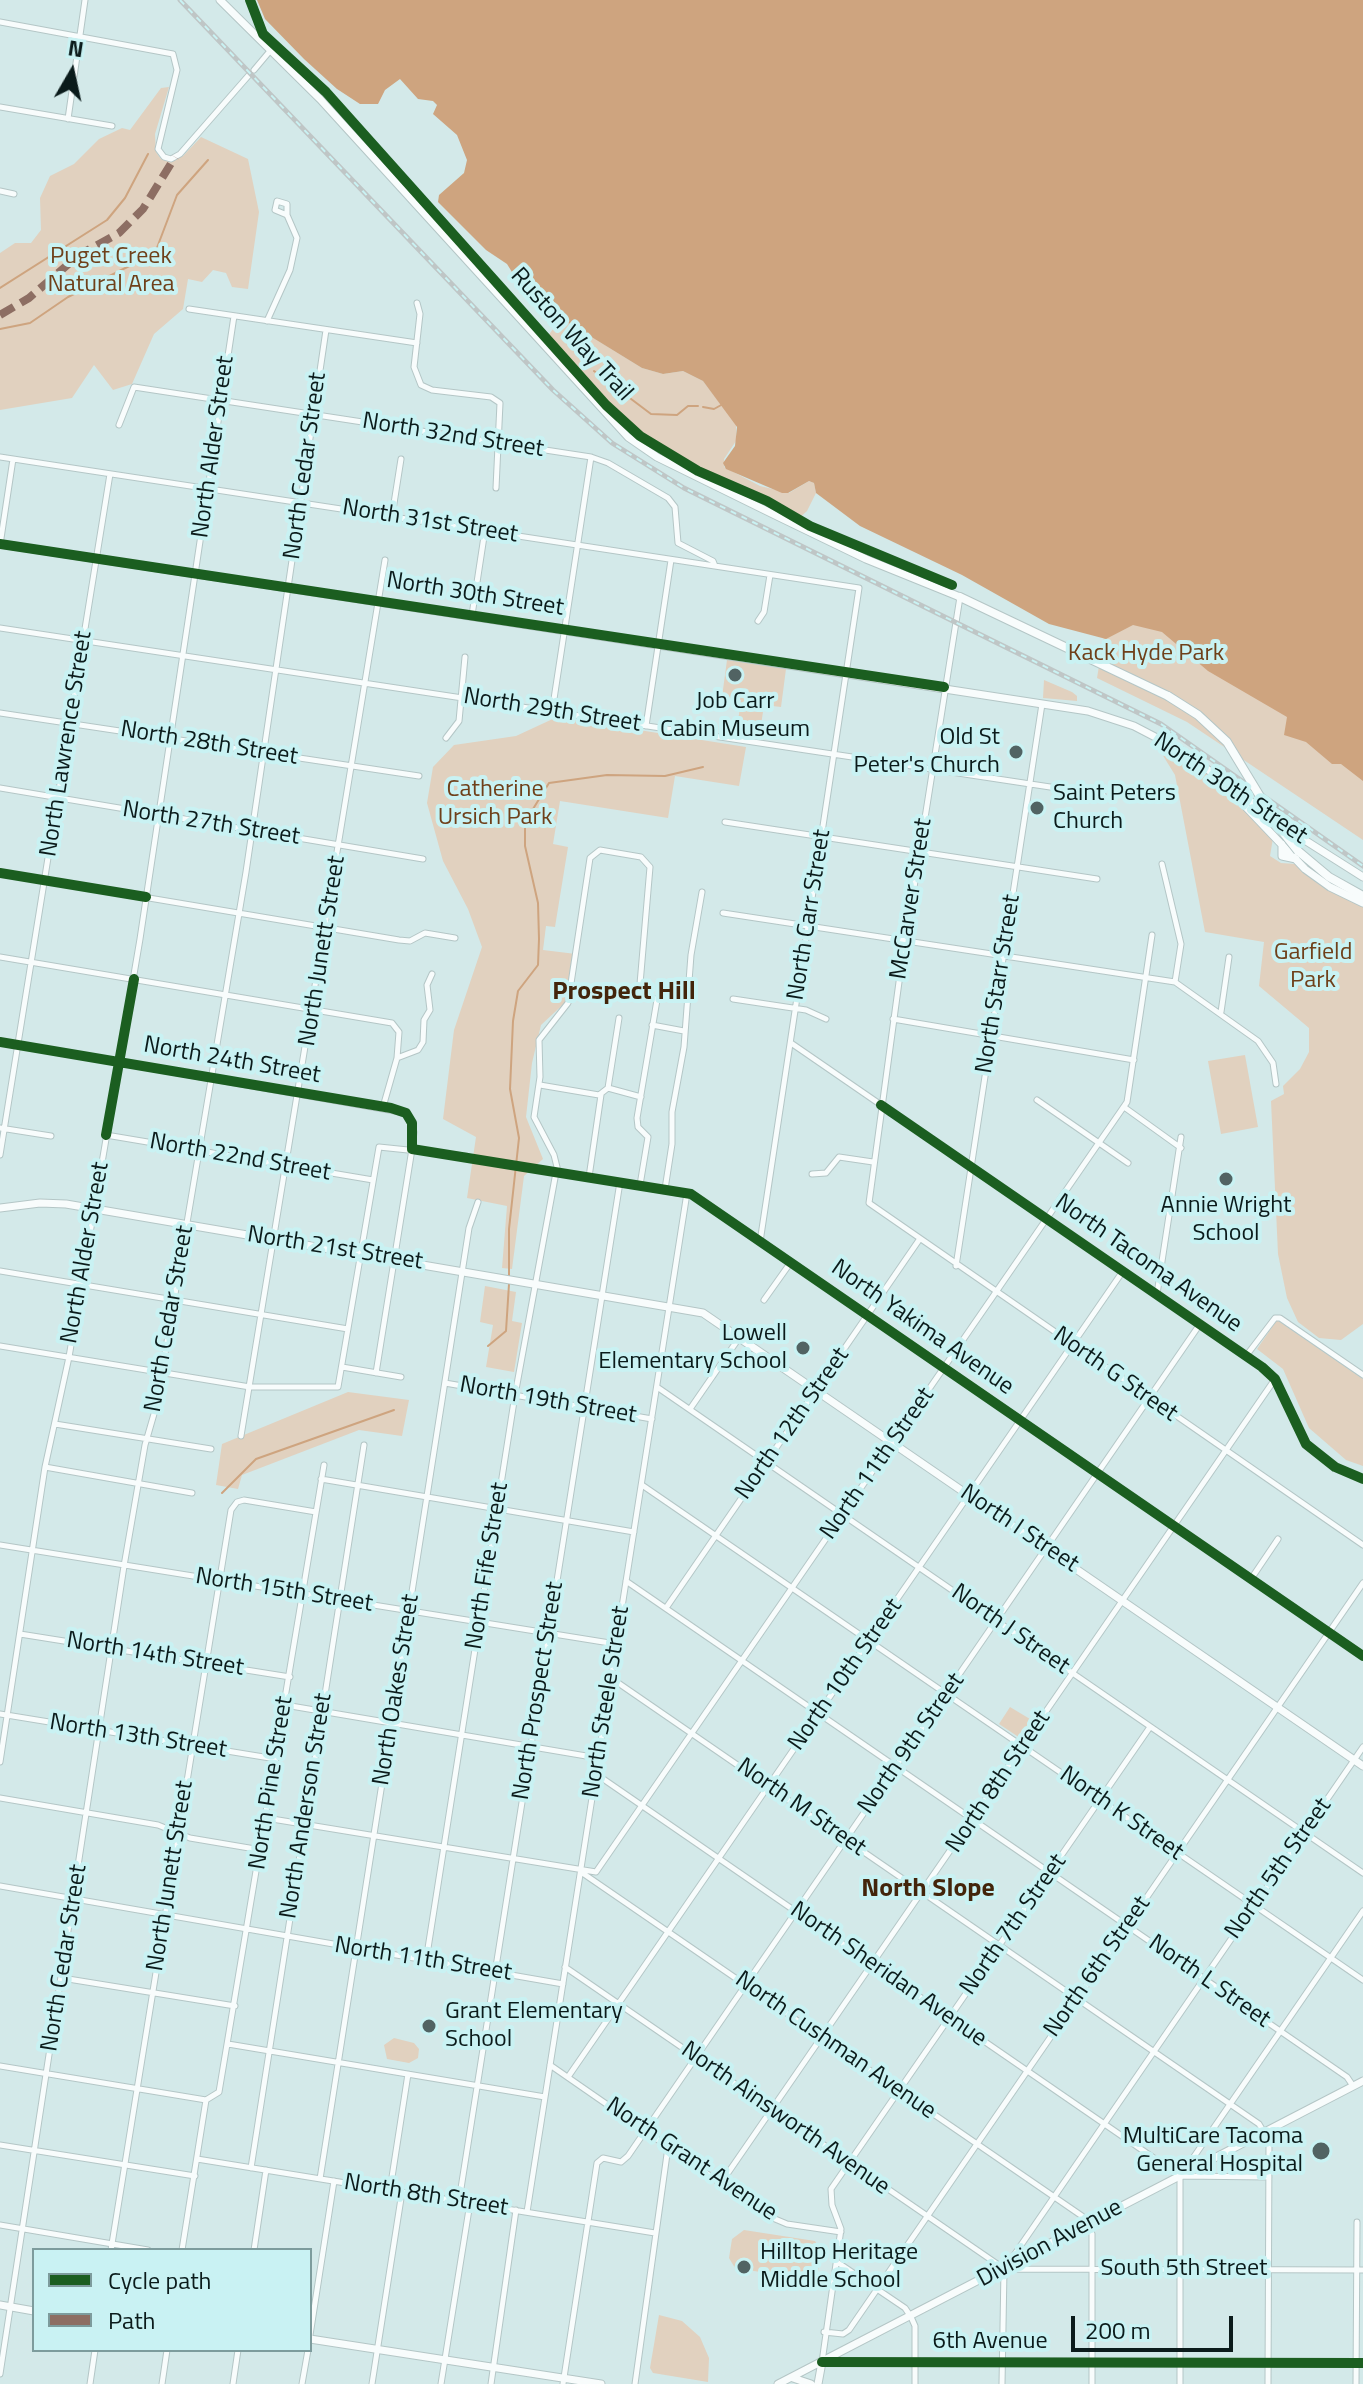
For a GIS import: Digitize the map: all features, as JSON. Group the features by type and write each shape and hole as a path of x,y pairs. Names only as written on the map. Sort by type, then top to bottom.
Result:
{"highway":[{"path":"960,597 1168,696 1198,715 1227,742 1246,768 1297,855 1363,896"}],"main road":[{"path":"220,0 320,99 628,437 657,457 866,559 960,597"},
{"name":"North 30th Street","path":"0,545 1088,711 1134,726 1177,748 1363,877"},
{"path":"1218,777 1282,845 1282,856 1297,855 1330,887 1363,903"},
{"path":"1282,845 1292,835 1333,859"},
{"name":"North 21st Street","path":"0,1208 54,1202 670,1306"},
{"name":"North I Street","path":"670,1306 704,1313 1363,1766"},
{"name":"Division Avenue","path":"822,2362 1363,2081"},
{"path":"0,2305 32,2311"},
{"path":"312,2337 563,2381 601,2384"},
{"path":"818,2384 822,2362"},
{"name":"6th Avenue","path":"778,2384 822,2362 1360,2363"},
{"path":"793,2378 811,2384"}],"street":[{"path":"68,119 85,0"},
{"path":"0,22 163,50 174,55 178,68 159,141 160,156 175,157 270,51"},
{"path":"0,107 112,126"},
{"path":"0,191 14,194"},
{"path":"267,321 290,270 297,243 297,231 287,215"},
{"path":"417,303 420,309 414,372 421,385 432,390 493,397 500,403 496,488"},
{"path":"189,309 417,343"},
{"name":"North Alder Street","path":"0,1762 4,1715 20,1634 45,1467 69,1357 134,979 234,316"},
{"name":"North Cedar Street","path":"0,2374 124,1566 226,995 326,330"},
{"name":"North 32nd Street","path":"119,425 134,387 591,457 608,463 668,498 675,507 678,543 713,561 715,566"},
{"name":"North 31st Street","path":"0,457 859,588"},
{"path":"552,712 591,457"},
{"path":"0,545 13,459"},
{"path":"392,516 401,459"},
{"name":"North Lawrence Street","path":"0,1155 110,474"},
{"path":"472,615 485,530"},
{"name":"North Junett Street","path":"241,1436 327,928 385,560"},
{"path":"646,726 671,560"},
{"path":"758,621 764,612 770,575"},
{"name":"North Carr Street","path":"760,1242 859,588"},
{"name":"McCarver Street","path":"869,1203 893,1019 960,597"},
{"name":"North 29th Street","path":"0,628 1103,795"},
{"path":"446,738 458,724 465,657"},
{"name":"North Starr Street","path":"956,1266 1043,703"},
{"name":"North 28th Street","path":"0,713 419,776"},
{"name":"North 27th Street","path":"0,788 423,859"},
{"path":"725,822 1097,879"},
{"path":"556,1172 554,1155 534,1118 540,1085 539,1040 568,1003 592,853 600,850 628,853 650,864 640,984 644,993 656,998 637,1124 648,1137 640,1185"},
{"path":"1162,864 1181,944 1175,982"},
{"path":"0,873 407,941 425,933 455,938"},
{"path":"665,1189 691,955 702,892"},
{"path":"723,913 1175,982 1221,1012 1261,1045 1273,1063 1276,1084"},
{"name":"North 11th Street","path":"580,1871 598,1870 1124,1107 1152,935"},
{"path":"0,957 395,1025 399,1036 397,1058 383,1107"},
{"path":"1221,1012 1229,957"},
{"path":"397,1058 418,1050 423,1042 424,1020 430,1010 427,985 432,974"},
{"path":"733,999 796,1008 826,1019"},
{"path":"589,1177 601,1095 608,1088 619,1018"},
{"path":"893,1019 1134,1060"},
{"path":"652,1025 684,1031"},
{"name":"North 24th Street","path":"0,1042 403,1111 414,1132 412,1149"},
{"name":"North Tacoma Avenue","path":"791,1043 1246,1356 1275,1379 1306,1444 1335,1467 1363,1479"},
{"path":"540,1085 601,1095"},
{"path":"608,1088 641,1097"},
{"path":"1037,1100 1128,1163"},
{"path":"1124,1107 1181,1148"},
{"path":"2,1128 51,1136"},
{"name":"North 22nd Street","path":"106,1135 373,1180"},
{"path":"1157,1294 1181,1137"},
{"path":"0,1346 250,1387 338,1387 379,1147 466,1156"},
{"path":"376,1373 412,1149"},
{"path":"812,1174 826,1173 839,1157 873,1162"},
{"name":"North Yakima Avenue","path":"556,1172 687,1193 1363,1656"},
{"name":"North Fife Street","path":"426,1961 515,1395 556,1172"},
{"name":"North Prospect Street","path":"459,2201 620,1182"},
{"name":"North Steele Street","path":"527,2212 687,1193"},
{"name":"North Oakes Street","path":"320,2179 463,1271 478,1202"},
{"name":"North G Street","path":"869,1203 1363,1545"},
{"name":"North 12th Street","path":"666,1608 919,1240"},
{"path":"764,1300 791,1262"},
{"path":"0,1271 348,1329"},
{"name":"North 10th Street","path":"568,2077 1123,1271"},
{"path":"1246,1356 1275,1318 1280,1318 1363,1375"},
{"name":"North 9th Street","path":"587,2222 597,2163 603,2158 621,2162 646,2130 1200,1324"},
{"path":"690,1409 739,1337"},
{"path":"342,1367 401,1377"},
{"name":"North 8th Street","path":"721,2183 1275,1379"},
{"name":"North 19th Street","path":"445,1383 652,1419"},
{"name":"North J Street","path":"657,1387 1363,1873"},
{"path":"55,1424 211,1449"},
{"name":"North Anderson Street","path":"251,2168 364,1445"},
{"name":"North Pine Street","path":"206,2100 220,2090 324,1465"},
{"path":"45,1467 192,1493"},
{"path":"321,1479 634,1532"},
{"name":"North K Street","path":"641,1484 1363,1980"},
{"name":"North Junett Street","path":"112,2247 218,1580 234,1504 244,1500 316,1512"},
{"path":"1251,1579 1278,1539"},
{"name":"North 15th Street","path":"0,1545 616,1644"},
{"name":"North L Street","path":"626,1581 1281,2031 1348,2078 1353,2086"},
{"name":"North 6th Street","path":"824,2332 847,2332 1363,1583"},
{"name":"North 14th Street","path":"20,1634 290,1677"},
{"name":"North M Street","path":"611,1678 1153,2050 1259,2124 1264,2132"},
{"path":"285,1705 598,1758"},
{"name":"North 13th Street","path":"4,1715 276,1759"},
{"name":"North 7th Street","path":"841,2232 839,2218 832,2205 831,2189 1150,1727"},
{"name":"North 5th Street","path":"1004,2269 1363,1747"},
{"name":"North Sheridan Avenue","path":"596,1774 1180,2176"},
{"path":"0,1798 178,1831 190,1838 261,1850"},
{"path":"266,1818 580,1871"},
{"name":"North Cushman Avenue","path":"580,1871 1054,2196 1088,2224"},
{"name":"North 11th Street","path":"0,1886 563,1984"},
{"path":"1180,2384 1180,2176 1363,1911"},
{"name":"North Ainsworth Avenue","path":"565,1967 1004,2269"},
{"path":"62,1978 235,2006"},
{"path":"228,2044 545,2097"},
{"name":"North Grant Avenue","path":"550,2065 776,2221 841,2232"},
{"path":"0,2066 206,2100 182,2248"},
{"path":"390,2190 408,2074"},
{"path":"1264,2132 1269,2141 1268,2384"},
{"path":"0,2145 195,2176"},
{"path":"635,2384 668,2147"},
{"name":"North 8th Street","path":"197,2159 655,2233"},
{"path":"254,2248 266,2170"},
{"path":"1180,2176 1269,2177"},
{"path":"312,2324 334,2181"},
{"path":"372,2384 402,2192"},
{"path":"441,2384 470,2203"},
{"path":"491,2384 516,2210"},
{"path":"563,2381 587,2222"},
{"path":"1356,2384 1360,2363 1357,2222"},
{"path":"1088,2224 1092,2234 1092,2384"},
{"path":"0,2225 112,2247"},
{"path":"822,2362 841,2232"},
{"path":"837,2262 905,2308 911,2317 915,2326 915,2384"},
{"path":"1002,2384 1004,2269"},
{"name":"South 5th Street","path":"1004,2269 1360,2270"},
{"path":"90,2384 95,2352"},
{"path":"162,2384 167,2352"},
{"path":"233,2384 238,2352"},
{"path":"302,2384 308,2352"}],"green space":[{"name":"Puget Creek Natural Area","path":"169,87 155,134 156,152 161,159 169,161 183,156 201,137 248,159 259,212 248,289 232,287 226,273 213,270 202,282 188,279 183,309 154,334 132,384 113,390 94,365 72,398 0,410 0,253 15,243 31,243 41,230 40,198 50,176 74,164 99,139 122,128 130,130 161,88"},
{"path":"561,318 642,368 663,374 683,371 703,381 736,423 736,441 724,459 724,467 760,486 789,493 809,481 814,483 816,493 807,511 796,521 640,440 600,404 545,340"},
{"name":"Kack Hyde Park","path":"1113,582 1363,770 1363,840 1187,722 1097,678"},
{"path":"727,660 786,669 781,707 764,705 760,732 737,728 741,700 722,697"},
{"path":"1044,680 1072,692 1077,696 1077,701 1043,698"},
{"name":"Catherine Ursich Park","path":"557,717 746,747 739,786 675,776 668,818 560,801 553,844 568,847 555,927 546,926 543,950 576,954 569,999 541,1025 532,1063 526,1117 543,1159 524,1176 512,1269 502,1268 507,1206 467,1198 476,1137 443,1119 454,1030 482,947 468,909 443,861 427,803 433,767 454,745 516,736"},
{"name":"Garfield Park","path":"1154,741 1217,779 1273,838 1270,856 1281,863 1296,864 1363,906 1363,1324 1341,1340 1319,1338 1298,1322 1287,1298 1278,1254 1271,1101 1284,1094 1283,1086 1300,1069 1309,1052 1309,1028 1259,986 1264,942 1205,932 1175,775"},
{"path":"1245,1055 1258,1127 1221,1134 1208,1061"},
{"path":"485,1286 516,1292 512,1321 522,1323 514,1372 486,1367 493,1325 480,1322"},
{"path":"1277,1320 1363,1379 1363,1466 1346,1460 1309,1428 1283,1369 1257,1349"},
{"path":"348,1392 409,1400 402,1436 359,1430 242,1475 238,1489 216,1485 222,1444"},
{"path":"1010,1707 1035,1722 1023,1740 999,1724"},
{"path":"394,2038 414,2043 419,2049 418,2058 409,2063 387,2059 384,2045"},
{"path":"744,2230 815,2241 821,2251 818,2273 805,2279 735,2268 729,2258 732,2239"},
{"path":"659,2315 682,2321 700,2337 709,2358 708,2382 653,2373 650,2368"}],"shaded area":[{"path":"257,0 1363,0 1363,781 1341,764 1332,764 1306,742 1284,735 1287,717 1208,671 1162,632 1133,625 1106,639 1049,624 962,575 860,526 816,493 814,483 809,481 788,493 782,493 726,469 723,463 735,446 737,427 703,381 683,371 663,374 642,368 528,298 507,264 486,250 438,202 439,195 464,173 467,160 457,135 433,114 437,105 433,101 418,99 400,79 385,90 378,104 360,104 337,89 304,59 265,19"}],"waterway":[{"path":"0,288 107,220 125,198 148,154"},
{"path":"0,329 30,323 68,297 155,253 177,195 208,160"},
{"path":"594,371 651,414 677,415 688,406 698,406"},
{"path":"703,407 714,409 723,404"},
{"path":"509,1278 509,1229 519,1138 510,1089 513,1021 518,991 538,965 539,939 538,903 525,846 525,822 549,783 607,775 665,776 703,767"},
{"path":"488,1346 506,1331 509,1284"},
{"path":"222,1493 256,1459 394,1410"}],"railway":[{"path":"180,0 553,390 612,443 684,488 1161,724 1363,866"}],"marked path":[{"path":"0,315 29,298 79,255 119,233 143,209 175,157"}],"cycle path":[{"name":"Ruston Way Trail","path":"250,0 263,34 326,92 606,405 640,436 698,471 767,501 810,526 952,585"},
{"path":"0,544 944,687"},
{"path":"0,873 146,897"},
{"path":"106,1135 134,979"},
{"path":"0,1042 391,1108 406,1113 412,1123 412,1149 691,1194 1363,1656"},
{"path":"881,1105 1262,1367 1275,1379 1306,1444 1335,1467 1363,1479"},
{"path":"822,2362 1363,2363"}],"place":[{"name":"Job Carr Cabin Museum","path":"735,675"},
{"name":"Old St Peter's Church","path":"1016,752"},
{"name":"Saint Peters Church","path":"1037,808"},
{"name":"Annie Wright School","path":"1226,1179"},
{"name":"Lowell Elementary School","path":"803,1348"},
{"name":"Grant Elementary School","path":"429,2026"},
{"name":"MultiCare Tacoma General Hospital","path":"1321,2151"},
{"name":"Hilltop Heritage Middle School","path":"744,2267"}],"district":[{"name":"Prospect Hill","path":"624,993"},
{"name":"North Slope","path":"928,1890"}]}
